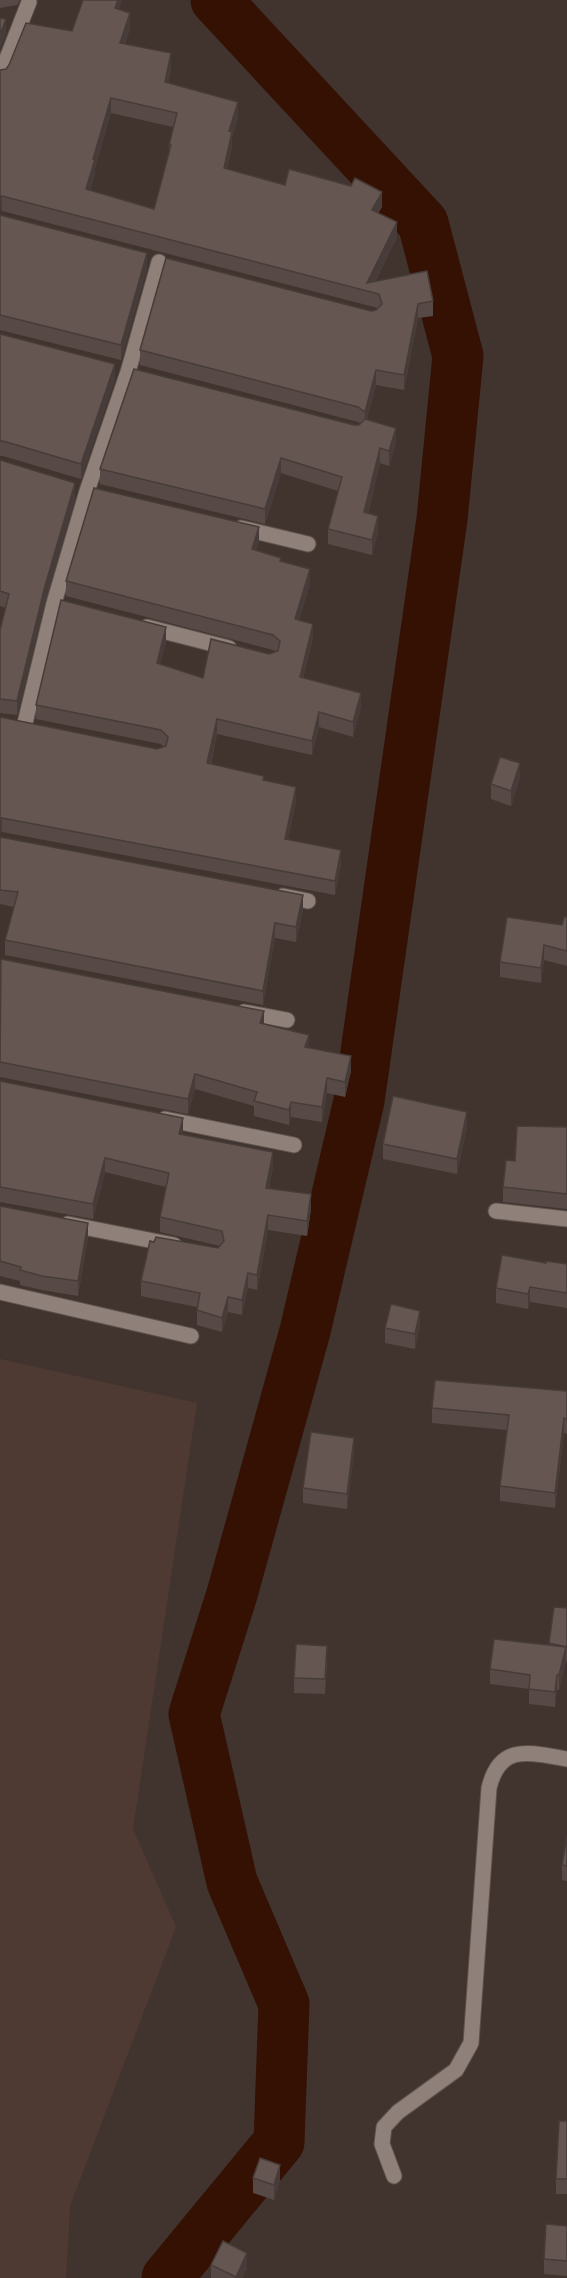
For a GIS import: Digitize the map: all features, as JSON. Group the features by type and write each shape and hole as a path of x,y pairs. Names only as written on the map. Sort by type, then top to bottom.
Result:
{"street":[{"path":"0,73 29,2"},
{"path":"8,724 30,728 87,491 128,372 159,262"},
{"path":"227,525 308,544"},
{"path":"134,623 248,653"},
{"path":"274,895 308,901"},
{"path":"230,1009 287,1020"},
{"path":"153,1117 294,1145"},
{"path":"496,1211 567,1219"},
{"path":"56,1222 192,1249"},
{"path":"0,1292 191,1335"},
{"path":"394,2176 382,2144 384,2127 398,2112 456,2070 471,2043 489,1788 493,1772 506,1757 523,1752 567,1759"}],"shaded area":[{"path":"0,1359 197,1403 133,1829 176,1927 70,2206 66,2278 0,2278"}],"building":[{"path":"83,0 118,0 115,8 130,13 120,43 171,53 165,82 238,102 229,131 232,132 224,168 285,185 289,169 351,186 355,178 382,192 372,210 397,222 367,283 427,271 433,301 418,304 404,375 376,370 365,412 358,407 140,350 166,258 371,311 376,310 382,304 379,294 0,197 0,70 6,69 9,65 26,23 72,31","holes":["111,98 177,113 154,209 86,189"]},
{"path":"0,18 6,19 0,35"},
{"path":"0,215 147,253 121,345 0,315"},
{"path":"0,334 115,364 81,464 0,441"},
{"path":"134,369 354,425 359,425 365,419 396,428 389,451 380,448 364,512 378,516 372,540 328,529 342,477 281,458 265,509 100,469"},
{"path":"0,460 75,483 45,586 17,701 0,699 0,630 9,594 0,591"},
{"path":"94,488 259,527 252,549 281,558 280,561 310,569 295,619 313,624 300,677 361,693 353,722 319,712 312,741 217,719 207,763 264,776 263,780 296,787 285,839 341,850 335,881 0,818 0,717 157,749 166,746 168,737 161,730 36,705 61,600 166,627 157,663 203,678 211,639 269,654 278,651 280,641 273,635 66,581"},
{"path":"500,757 520,763 511,791 491,784"},
{"path":"0,837 303,895 296,927 275,923 263,991 5,940 18,892 0,890"},
{"path":"507,917 562,925 564,917 567,917 567,951 544,945 541,968 500,962"},
{"path":"1,959 264,1011 260,1023 309,1035 305,1047 351,1056 345,1082 327,1078 322,1107 291,1102 289,1110 254,1101 257,1092 195,1074 188,1099 0,1062"},
{"path":"0,1081 183,1118 179,1134 273,1152 266,1188 311,1194 307,1221 268,1215 257,1275 248,1273 242,1300 228,1297 222,1318 197,1310 200,1293 141,1281 150,1241 154,1242 156,1237 218,1248 224,1241 222,1231 160,1217 169,1173 105,1158 93,1204 0,1187"},
{"path":"393,1096 467,1112 457,1159 383,1144"},
{"path":"517,1126 567,1127 567,1194 503,1187 506,1160 515,1161"},
{"path":"0,1206 88,1223 78,1281 42,1276 0,1261"},
{"path":"502,1255 546,1263 546,1261 567,1264 567,1293 530,1287 528,1294 496,1288"},
{"path":"391,1304 420,1311 415,1334 385,1328"},
{"path":"435,1380 567,1391 567,1419 564,1418 555,1493 500,1486 509,1415 432,1408"},
{"path":"311,1432 354,1438 347,1494 303,1488"},
{"path":"554,1607 567,1608 567,1647 549,1643"},
{"path":"494,1639 566,1647 559,1675 557,1675 555,1692 529,1689 530,1675 490,1669"},
{"path":"296,1644 327,1646 325,1679 294,1678"},
{"path":"567,1836 567,1866 562,1865"},
{"path":"559,2121 567,2121 567,2179 556,2179"},
{"path":"260,2158 280,2165 274,2185 253,2178"},
{"path":"546,2224 567,2226 567,2261 544,2259"},
{"path":"223,2241 247,2253 236,2277 211,2265"}],"waterway":[{"path":"167,2278 279,2142 284,2004 232,1882 194,1714 232,1594 305,1331 359,1101 442,519 458,356 423,223 216,0"}]}
